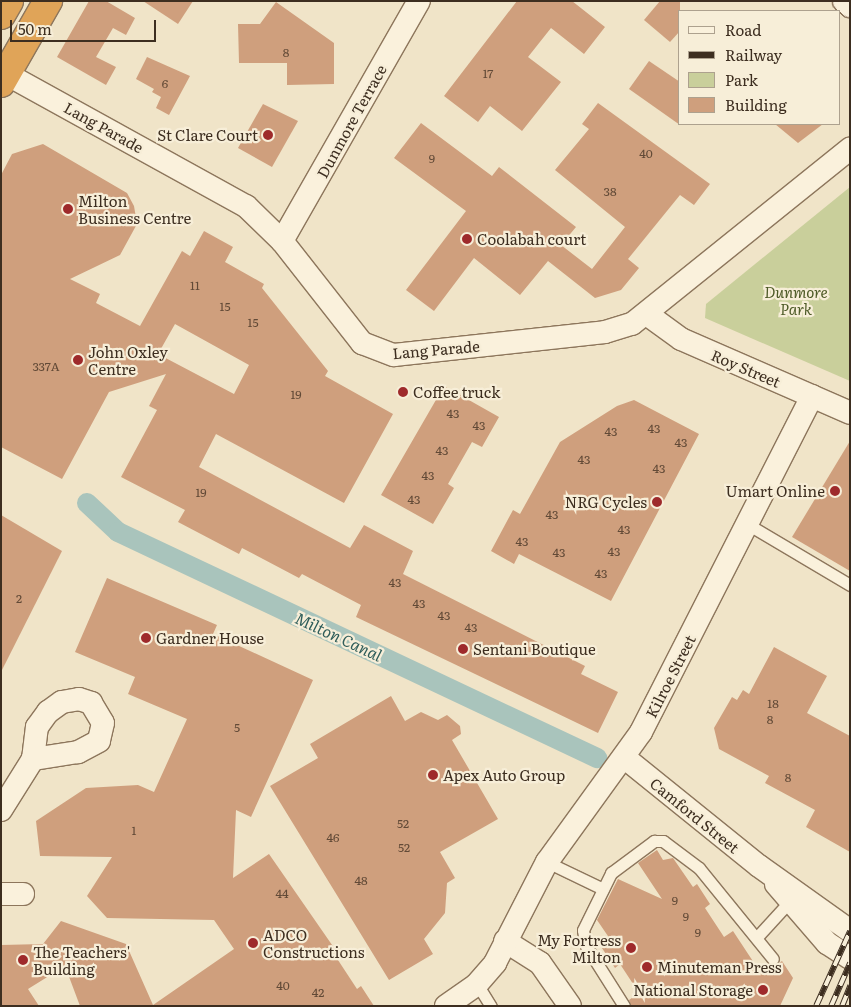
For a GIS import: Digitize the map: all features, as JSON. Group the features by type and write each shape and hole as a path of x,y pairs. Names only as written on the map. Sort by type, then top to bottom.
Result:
{"highway":[{"path":"1,15 9,1"},
{"path":"3,76 48,1"}],"street":[{"name":"Dunmore Terrace","path":"282,241 419,1"},
{"path":"844,1 850,6"},
{"name":"Lang Parade","path":"3,76 246,206 282,241 362,343 384,354 605,332 648,315 850,149"},
{"name":"Roy Street","path":"648,315 681,339 850,412"},
{"name":"Kilroe Street","path":"477,984 505,941 547,862 625,758 749,525 812,396"},
{"name":"Camford Street","path":"625,758 766,871 850,931"},
{"path":"1,810 33,759"},
{"name":"Camford Street","path":"766,871 789,902 827,943 850,958"},
{"path":"1,894 23,894"},
{"path":"505,941 540,963 570,1006"},
{"path":"446,1006 477,984"}],"lane":[{"path":"749,525 850,585"},
{"path":"624,1006 584,941 583,930 603,889 621,863 654,841 663,841 699,868 758,936 773,959"},
{"path":"547,862 603,889"},
{"path":"758,936 789,902"},
{"path":"477,984 491,1006"}],"green space":[{"name":"Dunmore Park","path":"850,187 850,381 705,318 706,304"}],"building":[{"path":"89,1 106,1 135,18 126,35 113,28 96,57 116,67 106,85 57,57"},
{"path":"143,1 193,1 178,24"},
{"path":"517,1 572,1 605,27 584,54 551,28 528,57 561,82 522,131 490,106 478,122 444,96"},
{"path":"660,1 680,1 678,33 670,42 644,20"},
{"path":"276,2 334,43 334,84 287,85 287,63 239,63 238,24 260,24"},
{"path":"147,57 190,76 169,115 156,108 161,97 152,92 154,89 136,79"},
{"path":"649,61 678,81 678,124 629,89"},
{"path":"598,103 710,184 694,205 680,195 628,259 639,268 621,290 595,298 548,261 520,295 474,258 434,311 406,290 466,211 394,158 421,123 492,176 499,167 576,227 561,245 592,269 625,227 555,170 589,129 582,124"},
{"name":"St Clare Court","path":"263,104 298,121 272,167 238,148"},
{"path":"776,125 822,125 798,143"},
{"path":"43,144 127,193 134,206 137,224 120,255 70,279 100,294 96,303 140,326 182,251 190,256 204,231 233,247 225,262 264,284 262,288 328,371 325,376 393,414 344,503 216,434 199,467 350,548 364,525 413,551 403,574 585,666 581,674 618,692 598,733 356,617 361,605 302,574 299,578 242,548 239,554 178,522 185,510 121,477 157,410 149,406 166,374 109,392 62,479 1,447 1,175 12,154","holes":["175,324 249,365 234,394 158,354"]},
{"path":"444,386 499,417 482,447 472,442 448,484 454,488 433,524 381,495"},
{"path":"634,400 699,434 611,601 519,554 514,564 491,551 513,510 520,514 560,442 617,406"},
{"name":"Umart Online","path":"850,441 850,571 792,537"},
{"path":"1,515 62,551 1,672"},
{"path":"107,578 217,625 213,634 313,680 251,817 236,810 233,878 269,854 339,955 336,957 357,989 361,986 374,1006 80,1006 65,966 28,989 39,1006 1,1006 1,945 43,944 61,921 126,944 153,1005 234,949 214,920 107,918 87,896 112,857 40,856 36,821 86,788 138,785 154,792 187,719 128,694 135,677 75,652"},
{"path":"774,647 827,676 807,713 850,736 850,852 806,827 815,810 765,783 769,776 719,749 714,728 732,697 737,700 743,690 749,694"},
{"path":"391,696 405,721 421,712 438,720 447,715 460,726 461,734 452,740 498,819 440,852 455,878 447,883 445,913 424,939 433,954 389,980 270,786 318,758 310,744"},
{"path":"657,850 663,860 673,858 693,887 697,884 710,904 705,908 724,937 733,931 762,975 782,961 793,978 780,1006 631,1006 629,1000 639,993 620,964 615,968 602,948 612,942 597,920 618,879 662,899 638,863"}],"waterway":[{"name":"Milton Canal","path":"87,503 118,532 597,758"}],"railway":[{"path":"816,1006 850,931"},
{"path":"831,1006 850,963"},
{"path":"842,1006 850,986"}],"place":[{"name":"St Clare Court","path":"268,135"},
{"name":"Milton Business Centre","path":"68,209"},
{"name":"Coolabah court","path":"467,239"},
{"name":"John Oxley Centre","path":"78,360"},
{"name":"Coffee truck","path":"403,392"},
{"name":"Umart Online","path":"835,491"},
{"name":"NRG Cycles","path":"657,502"},
{"name":"Gardner House","path":"146,638"},
{"name":"Sentani Boutique","path":"463,649"},
{"name":"Apex Auto Group","path":"433,775"},
{"name":"ADCO Constructions","path":"253,943"},
{"name":"My Fortress Milton","path":"631,948"},
{"name":"The Teachers' Building","path":"23,960"},
{"name":"Minuteman Press","path":"647,967"},
{"name":"National Storage","path":"763,990"}]}
